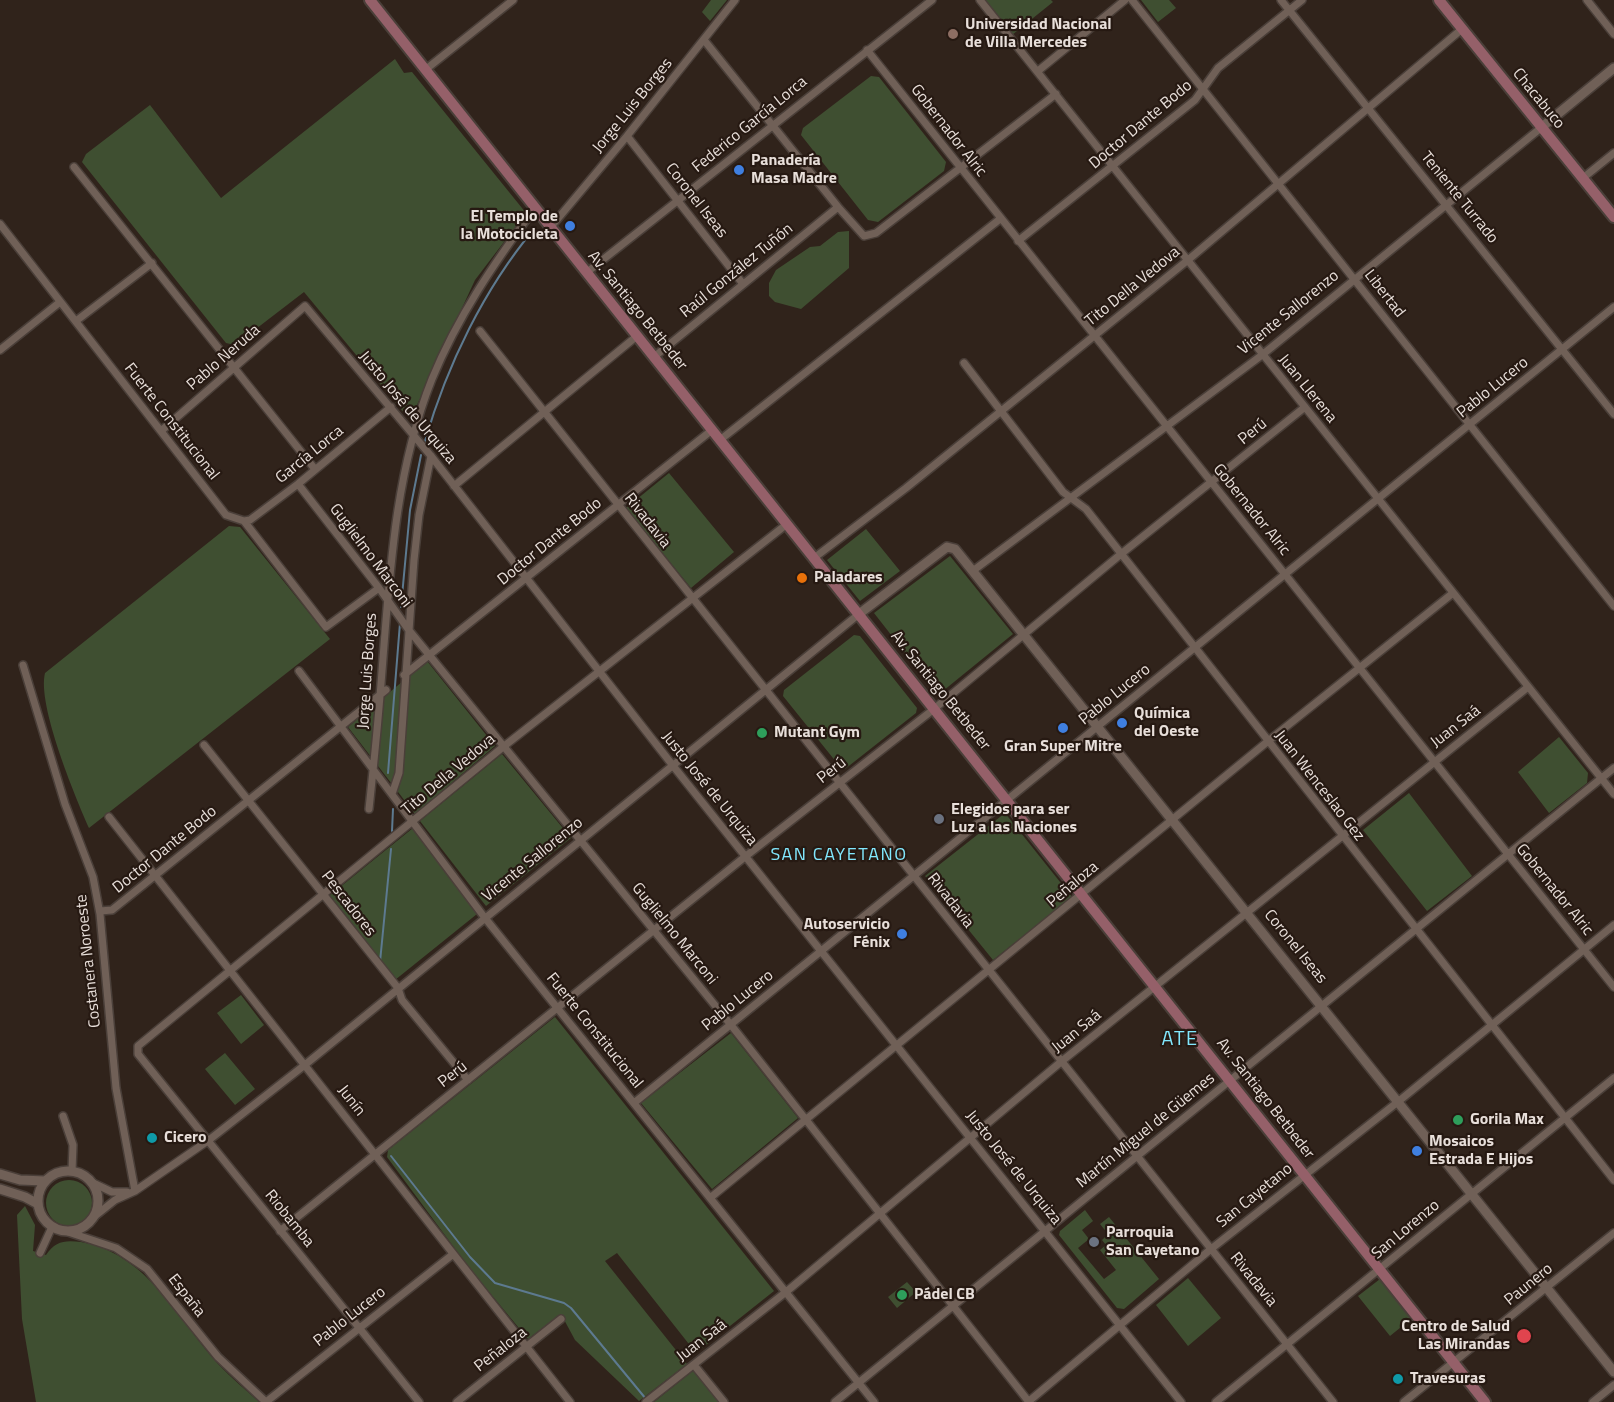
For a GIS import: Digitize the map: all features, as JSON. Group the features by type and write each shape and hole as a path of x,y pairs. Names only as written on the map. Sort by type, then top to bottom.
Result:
{"main road":[{"name":"Av. Santiago Betbeder","path":"370,0 1084,894 1485,1402"},
{"name":"Chacabuco","path":"1439,0 1614,217"}],"street":[{"path":"425,70 513,0"},
{"name":"Jorge Luis Borges","path":"550,228 627,136 735,0"},
{"name":"Federico García Lorca","path":"586,273 932,0"},
{"name":"Juan Llerena","path":"980,0 1614,794"},
{"path":"1038,71 1125,0"},
{"name":"Libertad","path":"1132,0 1614,606"},
{"name":"Teniente Turrado","path":"1281,0 1614,414"},
{"name":"Doctor Dante Bodo","path":"1018,241 1204,91 1218,68 1302,0"},
{"path":"1587,0 1614,34"},
{"name":"Tito Della Vedova","path":"814,558 1001,412 1188,260 1462,29"},
{"path":"704,40 838,207 864,236 872,236 1056,94"},
{"name":"Gobernador Alric","path":"867,50 1614,987"},
{"name":"Vicente Sallorenzo","path":"974,570 1262,355 1614,68"},
{"name":"Coronel Iseas","path":"627,136 743,284"},
{"path":"1583,178 1614,153"},
{"path":"74,167 314,468"},
{"name":"Raúl González Tuñón","path":"654,357 838,207"},
{"name":"Jorge Luis Borges","path":"369,809 387,601 399,507 414,435 432,381 452,335 489,271 535,208"},
{"path":"720,440 1000,219"},
{"name":"Fuerte Constitucional","path":"0,224 226,515 244,521 326,627 380,588"},
{"path":"76,321 152,263"},
{"path":"0,350 60,302"},
{"name":"Justo José de Urquiza","path":"305,306 431,456 674,767 897,1043 1181,1402"},
{"name":"Pablo Neruda","path":"160,430 305,306"},
{"name":"Pablo Lucero","path":"634,1103 1614,307"},
{"name":"Rivadavia","path":"480,331 691,599 840,781 1333,1402"},
{"path":"454,486 637,336"},
{"name":"Juan Wenceslao Gez","path":"964,363 1063,492 1086,509 1267,742 1614,1180"},
{"name":"García Lorca","path":"244,521 250,520 298,484 314,468 391,407"},
{"name":"Perú","path":"280,1231 746,856 934,709 1120,554 1305,407"},
{"name":"Doctor Dante Bodo","path":"404,675 712,430"},
{"path":"392,794 399,773 404,675 419,515 431,456"},
{"name":"Guglielmo Marconi","path":"298,484 380,588 408,629 731,1025 1029,1402"},
{"name":"Tito Della Vedova","path":"138,1054 141,1041 414,822 503,747 787,524"},
{"name":"Vicente Sallorenzo","path":"95,1216 115,1200 135,1191 209,1140 306,1064 674,767 859,614 947,547"},
{"name":"Coronel Iseas","path":"947,547 955,549 974,570 1614,1372"},
{"name":"Peñaloza","path":"710,1198 897,1043 989,971 1267,742 1453,593"},
{"name":"Costanera Noroeste","path":"23,665 65,804 86,854 100,912 116,1088 135,1191"},
{"name":"Fuerte Constitucional","path":"299,671 486,918 874,1402"},
{"name":"Juan Saá","path":"646,1402 786,1292 1062,1061 1528,687"},
{"name":"Doctor Dante Bodo","path":"100,912 112,910 156,876 386,690"},
{"name":"Pescadores","path":"204,745 398,988 402,1000 468,1080"},
{"name":"Martín Miguel de Güemes","path":"835,1402 1614,768"},
{"name":"Junín","path":"109,817 306,1064 452,1255 570,1402"},
{"name":"San Cayetano","path":"1029,1402 1119,1324 1399,1101 1614,925"},
{"name":"Riobamba","path":"138,1054 419,1402"},
{"name":"San Lorenzo","path":"1216,1402 1614,1078"},
{"path":"63,1116 73,1145 72,1171"},
{"path":"91,1182 98,1194 99,1208 85,1226 68,1232 52,1227 42,1217 38,1204 45,1181 56,1173 72,1171 112,1192 135,1191"},
{"path":"0,1174 20,1180 45,1181"},
{"path":"0,1189 38,1204"},
{"path":"40,1253 52,1227"},
{"name":"España","path":"68,1232 116,1248 147,1269 219,1357 266,1402"},
{"name":"Paunero","path":"1404,1402 1614,1233"},
{"name":"Pablo Lucero","path":"266,1402 452,1255"},
{"name":"Peñaloza","path":"457,1402 561,1319"},
{"path":"694,1365 724,1402"},
{"path":"1593,1402 1614,1385"}],"green space":[{"path":"711,0 727,0 710,21 702,12"},
{"path":"985,0 1051,0 1053,2 1012,35"},
{"path":"1141,0 1169,0 1176,8 1158,22"},
{"path":"395,59 404,73 412,72 526,213 475,280 410,420 304,292 235,345 226,343 82,162 86,154 150,105 221,198"},
{"path":"871,76 879,77 946,162 944,171 878,222 868,220 801,135 803,128"},
{"path":"849,231 849,268 801,309 775,302 769,296 769,283 776,270 810,247 820,246 838,232"},
{"path":"669,473 734,552 691,588 626,508"},
{"path":"229,526 240,527 330,639 89,828 52,728 44,688 45,673"},
{"path":"866,529 900,571 860,601 827,560"},
{"path":"950,556 1013,634 938,695 874,613"},
{"path":"854,635 860,636 917,708 916,713 845,769 841,768 783,696 784,690"},
{"path":"427,661 495,746 415,814 348,727"},
{"path":"1559,737 1588,773 1587,783 1549,813 1518,772"},
{"path":"502,754 571,838 486,906 420,821"},
{"path":"1409,793 1472,876 1427,911 1363,830"},
{"path":"1005,813 1072,897 993,960 925,876"},
{"path":"413,828 477,914 395,980 329,896"},
{"path":"241,995 264,1025 241,1044 217,1013"},
{"path":"555,1017 774,1291 696,1353 617,1253 605,1261 687,1364 639,1401 575,1340 561,1314 528,1339 470,1269 387,1157 388,1150"},
{"path":"731,1033 798,1118 712,1189 641,1103"},
{"path":"225,1053 255,1089 235,1105 205,1069"},
{"path":"69,1180 85,1187 92,1203 85,1219 69,1226 53,1219 46,1203 53,1187"},
{"path":"25,1206 35,1225 33,1251 46,1255 57,1244 75,1241 103,1248 123,1258 156,1287 217,1363 259,1402 36,1402 22,1319 17,1215"},
{"path":"1085,1210 1093,1221 1082,1230 1089,1239 1078,1248 1104,1279 1116,1270 1100,1250 1106,1245 1102,1240 1108,1234 1100,1224 1109,1217 1159,1279 1124,1309 1117,1308 1059,1235 1060,1231"},
{"path":"1188,1278 1221,1318 1188,1346 1156,1305"},
{"path":"1380,1279 1411,1319 1390,1336 1358,1296"},
{"name":"Pádel CB","path":"907,1282 916,1292 897,1308 888,1297"},
{"path":"694,1370 720,1402 654,1402"}],"waterway":[{"path":"425,441 444,384 469,329 499,277 534,229"},
{"path":"401,607 410,510 421,455"},
{"path":"388,773 400,623"},
{"path":"392,831 393,809"},
{"path":"380,962 391,849"},
{"path":"391,1156 470,1257 495,1283 564,1303 571,1308 646,1399"}],"place":[{"name":"Universidad Nacional de Villa Mercedes","path":"953,34"},
{"name":"Panadería Masa Madre","path":"739,170"},
{"name":"El Templo de la Motocicleta","path":"570,226"},
{"name":"Paladares","path":"802,578"},
{"name":"Química del Oeste","path":"1122,723"},
{"name":"Gran Super Mitre","path":"1063,728"},
{"name":"Mutant Gym","path":"762,733"},
{"name":"Elegidos para ser Luz a las Naciones","path":"939,819"},
{"name":"Autoservicio Fénix","path":"902,934"},
{"name":"Gorila Max","path":"1458,1120"},
{"name":"Cicero","path":"152,1138"},
{"name":"Mosaicos Estrada E Hijos","path":"1417,1151"},
{"name":"Parroquia San Cayetano","path":"1094,1242"},
{"name":"Pádel CB","path":"902,1295"},
{"name":"Centro de Salud Las Mirandas","path":"1524,1336"},
{"name":"Travesuras","path":"1398,1379"}],"district":[{"name":"SAN CAYETANO","path":"839,856"},
{"name":"ATE","path":"1180,1040"}]}
